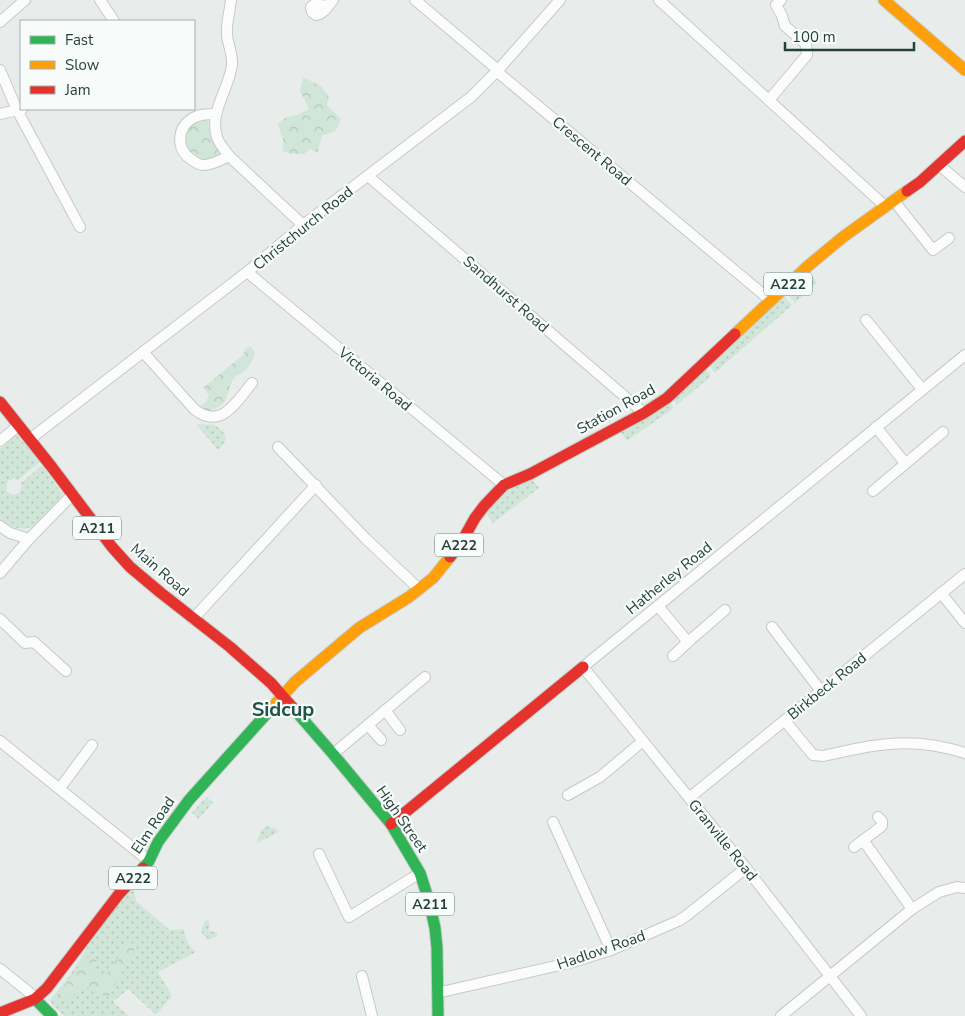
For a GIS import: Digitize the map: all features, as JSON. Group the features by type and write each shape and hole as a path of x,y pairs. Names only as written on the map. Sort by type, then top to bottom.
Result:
{"main road":[{"path":"884,0 965,70"},
{"name":"Station Road","path":"282,696 299,678 359,628 409,597 433,578 461,543 484,506 504,485 530,474 644,413 668,398 812,262 920,182 965,141"},
{"name":"Main Road","path":"0,402 51,466 112,548 130,567 230,647 271,683 282,696"},
{"name":"Hatherley Road","path":"391,824 583,667"},
{"name":"High Street","path":"282,696 391,824 420,873 435,928 438,1016"},
{"name":"Elm Road","path":"33,1000 47,988 119,894 149,860 158,842 189,800 282,696"},
{"path":"0,1013 33,1000 52,1016"}],"street":[{"path":"0,22 26,0"},
{"path":"100,0 113,20"},
{"path":"231,0 226,33 232,58 232,67 216,114 217,137 229,156 303,225"},
{"name":"Crescent Road","path":"416,0 498,70 500,75 770,300"},
{"name":"Christchurch Road","path":"30,439 471,96 498,70 560,0"},
{"path":"659,0 769,100 890,204 933,250 949,238"},
{"path":"769,100 807,55 806,44 785,26 776,5 780,0"},
{"path":"0,70 80,227"},
{"path":"0,114 20,110"},
{"path":"216,114 204,114 193,118 186,124 179,142 188,158 203,165 216,163 229,156"},
{"path":"939,165 965,187"},
{"name":"Sandhurst Road","path":"368,176 644,413"},
{"name":"Victoria Road","path":"247,272 504,485"},
{"path":"866,320 922,389"},
{"path":"143,352 195,410 203,416 212,418 221,416 229,411 252,383"},
{"name":"Hatherley Road","path":"583,667 965,355"},
{"path":"0,441 19,426"},
{"path":"876,427 905,463"},
{"path":"873,491 943,432"},
{"path":"278,447 366,539 419,589"},
{"path":"193,619 316,485"},
{"path":"2,568 72,495"},
{"path":"0,526 10,533 29,539"},
{"name":"Birkbeck Road","path":"690,798 965,574"},
{"path":"941,593 965,623"},
{"path":"658,606 688,642"},
{"path":"672,656 725,610"},
{"path":"0,619 25,643 34,642 66,672"},
{"path":"772,627 821,691"},
{"name":"Granville Road","path":"583,667 746,868 861,1016"},
{"path":"333,754 425,677"},
{"path":"384,710 400,730"},
{"path":"785,721 813,755 823,756 892,744 922,745 965,753"},
{"path":"368,724 381,740"},
{"path":"0,740 149,860"},
{"path":"568,795 600,777 643,741"},
{"path":"60,788 92,745"},
{"path":"854,846 882,826 882,821 878,817"},
{"path":"553,822 610,950"},
{"path":"863,840 912,909"},
{"path":"319,854 348,917 420,873"},
{"name":"Hadlow Road","path":"437,993 572,962 610,950 678,921 746,868"},
{"path":"781,1016 912,909 939,892 957,887 965,888"},
{"path":"0,970 30,994 33,1000 21,1014"},
{"path":"362,976 372,1016"}],"green space":[{"path":"303,77 321,86 329,97 327,105 341,119 335,131 323,135 318,153 310,149 304,154 292,154 282,151 284,143 278,124 286,117 297,115 309,109 300,91"},
{"path":"202,120 208,120 216,147 221,155 205,160 190,155 183,137 191,126"},
{"path":"809,271 817,283 795,303 786,292"},
{"path":"783,295 792,305 715,373 710,366"},
{"path":"251,346 255,353 252,361 234,379 225,401 214,409 201,409 200,406 206,402 209,395 203,388 244,354 245,349"},
{"path":"706,369 711,376 677,405 673,400"},
{"path":"670,403 674,408 627,441 619,430"},
{"path":"197,425 215,425 225,435 223,445 218,450"},
{"path":"16,434 40,462 18,480 8,481 7,491 13,495 19,493 21,483 42,465 63,495 37,524 23,529 0,521 0,449"},
{"path":"531,478 539,488 493,523 485,512 511,488"},
{"path":"206,797 213,802 199,819 192,813"},
{"path":"267,826 279,832 257,843 259,835"},
{"path":"128,883 134,889 137,902 170,930 184,929 187,942 196,952 158,972 172,996 156,1015 128,989 113,1002 129,1016 64,1016 50,1000 70,975"},
{"path":"208,919 210,924 208,930 217,933 217,936 209,940 203,935 201,930"},
{"path":"132,943 135,949 109,996 102,995 91,986 59,1003 55,998 86,957 97,960 92,971 100,978 107,973 127,944"}],"traffic: fast":[{"path":"293,708 391,824 420,873 435,928 438,1016"},
{"path":"143,868 149,861 158,842 189,800 270,710"},
{"path":"35,999 52,1016"}],"traffic: slow":[{"path":"884,0 965,70"},
{"path":"735,334 808,266 843,237 907,191"},
{"path":"270,710 295,682 359,628 409,597 433,578 450,557"}],"traffic: jam":[{"path":"907,191 920,182 965,141"},
{"path":"450,557 461,543 475,518 504,485 530,474 644,413 667,398 735,334"},
{"path":"0,402 112,547 130,567 230,647 271,683 293,708"},
{"path":"391,824 583,667"},
{"path":"0,1013 35,999 47,988 119,894 143,868"}],"district":[{"name":"Sidcup","path":"283,709"}]}
